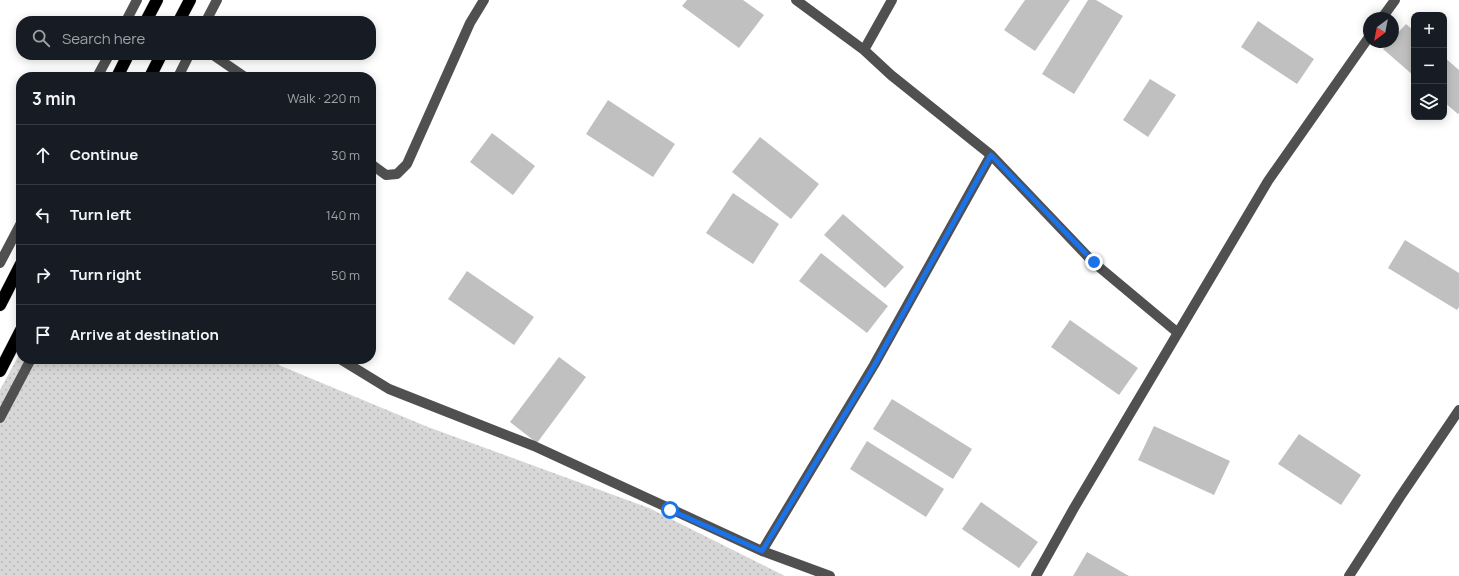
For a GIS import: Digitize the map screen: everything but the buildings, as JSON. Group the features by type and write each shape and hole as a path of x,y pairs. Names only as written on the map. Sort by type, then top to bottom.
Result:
{"highway":[{"path":"149,16 157,0"},
{"path":"182,16 190,0"},
{"path":"120,72 126,60"},
{"path":"152,72 158,60"},
{"path":"0,305 16,274"},
{"path":"0,371 16,340"}],"street":[{"path":"129,16 137,0"},
{"path":"209,16 217,0"},
{"path":"376,168 386,175 397,174 407,164 470,24 484,0"},
{"path":"796,0 864,50 891,75 991,155 1094,262 1178,333"},
{"path":"864,50 892,0"},
{"path":"1386,12 1395,0"},
{"path":"1036,576 1074,508 1268,181 1363,46"},
{"path":"100,72 106,60"},
{"path":"180,72 186,60"},
{"path":"220,60 238,72"},
{"path":"762,551 874,366 991,155"},
{"path":"0,263 16,233"},
{"path":"0,418 28,364"},
{"path":"348,364 390,389 534,446 762,551 830,576"},
{"path":"1350,576 1400,497 1459,410"}],"shaded area":[{"path":"16,360 16,364 278,364 428,427 649,508 785,576 0,576 0,390"}],"route":[{"path":"670,510 762,551 874,366 991,155 1094,262"}]}
